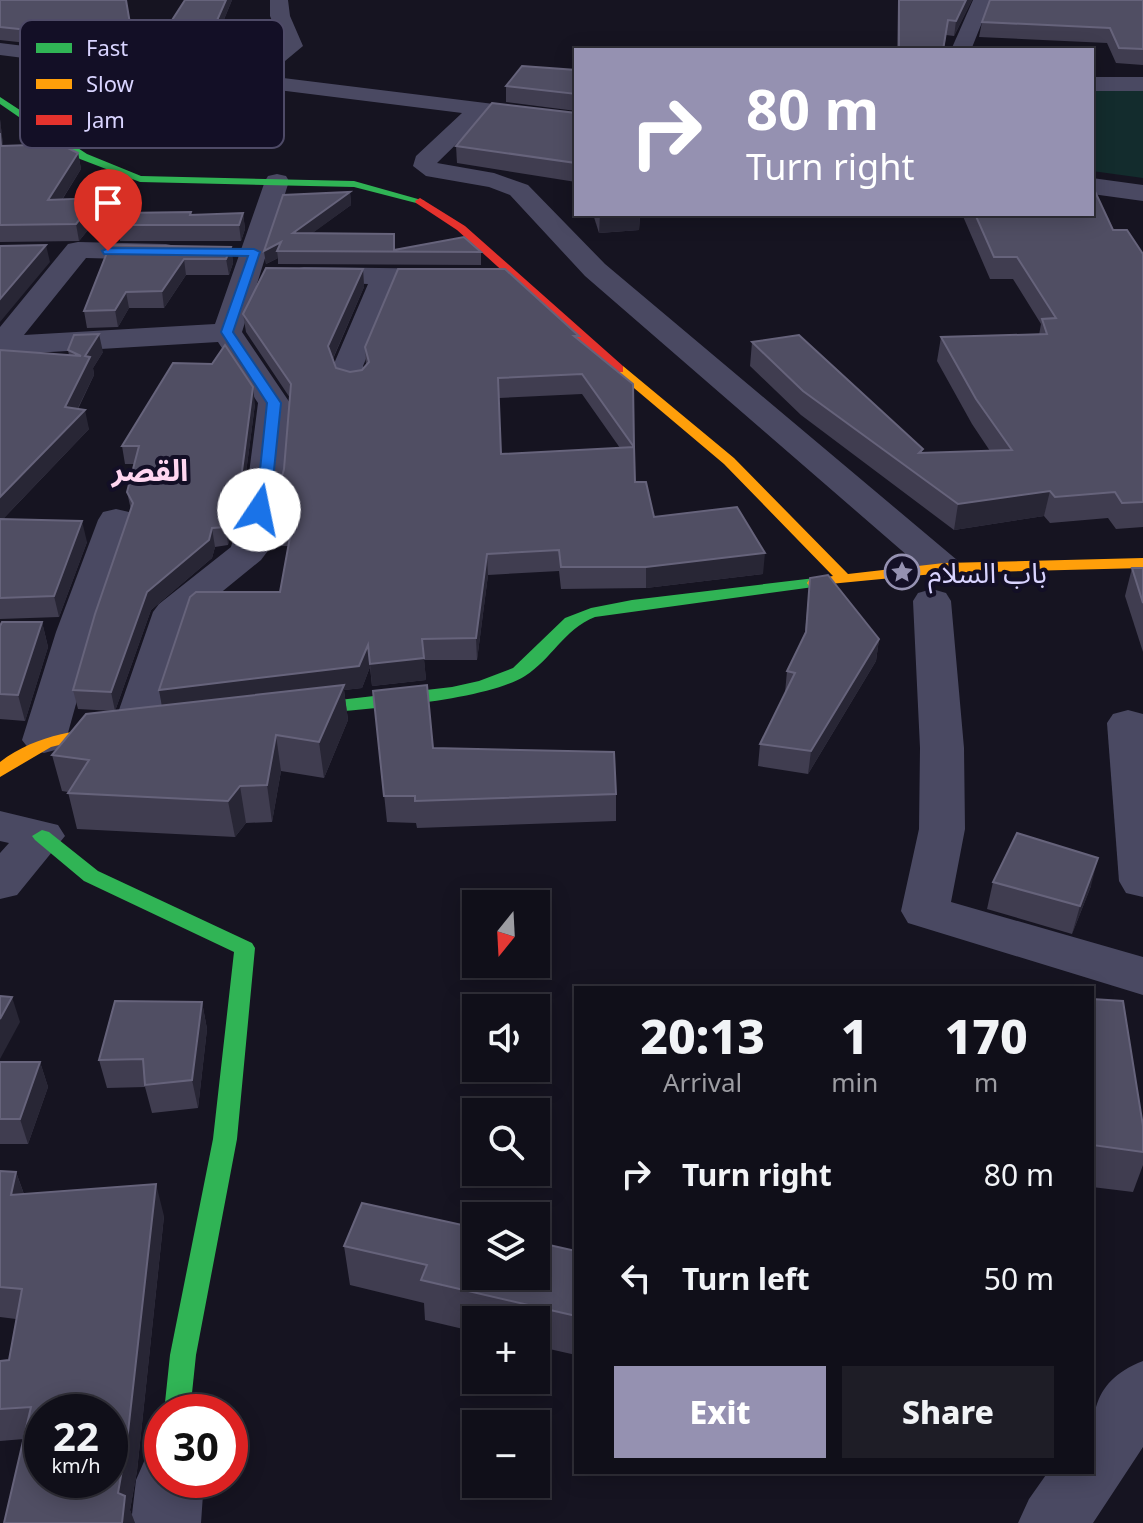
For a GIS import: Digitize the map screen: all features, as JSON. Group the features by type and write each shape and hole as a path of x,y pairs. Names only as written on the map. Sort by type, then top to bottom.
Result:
{"street":[{"path":"279,0 282,20"},
{"path":"962,48 982,0"},
{"path":"284,25 293,46 284,53"},
{"path":"0,49 20,52"},
{"path":"1094,84 1143,84"},
{"path":"284,85 574,121"},
{"path":"0,100 20,115"},
{"path":"480,109 425,161 425,166 435,171 494,180 519,190 595,270 938,584 942,829 925,911 1143,976"},
{"path":"66,148 113,172 140,179 354,184 417,199 461,228 729,461 844,579"},
{"path":"0,771 18,754 44,740 141,729 173,612 248,552 265,489 274,403 227,332 242,260 277,181"},
{"path":"1094,186 1143,193"},
{"path":"1,346 78,250"},
{"path":"47,251 196,252"},
{"path":"242,260 386,276 513,276"},
{"path":"352,379 348,366 386,276"},
{"path":"1,346 227,332"},
{"path":"44,740 61,632 116,520"},
{"path":"268,714 452,692 484,685 519,672 571,621 591,613 632,605 844,579 938,584 1143,563"},
{"path":"1128,723 1143,881"},
{"path":"0,883 21,831 91,876 245,948 225,1139 183,1355 179,1394"},
{"path":"1094,1463 1143,1391"},
{"path":"1053,1523 1087,1474"},
{"path":"166,1523 168,1498"}],"green space":[{"path":"1094,89 1143,90 1143,178 1094,171"}],"building":[{"path":"0,0 126,0 129,20 20,20 20,29 0,27"},
{"path":"185,0 226,0 217,20 172,20"},
{"path":"899,0 966,0 956,21 948,20 943,48 899,48"},
{"path":"990,0 1143,0 1143,49 1119,48 1110,28 982,22"},
{"path":"522,66 574,70 574,94 506,86"},
{"path":"492,103 574,113 574,163 456,146"},
{"path":"0,133 1,146 68,148 78,153 48,200 97,198 76,224 0,225"},
{"path":"1094,189 1113,230 1127,230 1143,254 1143,502 1122,503 1115,492 1055,497 1050,491 958,504 803,391 752,342 799,335 923,449 919,453 1012,450 976,399 941,337 1047,334 1042,319 1056,318 1017,257 994,257 976,216 1094,216"},
{"path":"350,192 293,233 394,234 394,250 464,237 481,252 277,251 281,242 264,251 283,195"},
{"path":"191,212 190,215 243,213 239,225 118,225 122,213"},
{"path":"46,245 0,299 0,246"},
{"path":"110,245 231,247 226,259 184,259 162,291 126,292 115,310 84,311"},
{"path":"266,268 363,269 328,346 336,368 350,372 362,370 369,362 365,347 398,269 505,269 579,336 574,336 633,384 635,482 646,482 654,517 737,507 765,553 646,567 561,567 559,550 487,554 476,638 422,639 424,658 370,664 368,645 359,666 159,690 190,597 196,592 280,592 292,526 269,526 284,469 291,384 243,314","holes":["582,374 634,447 501,454 498,378"]},
{"path":"99,334 85,356 90,357 65,407 85,410 0,497 0,350 81,356 68,350 74,335"},
{"path":"225,345 253,387 242,471 226,527 212,528 209,540 147,592 111,692 73,690 133,503 127,492 139,446 122,446 173,363 212,364"},
{"path":"0,519 82,521 54,596 0,598"},
{"path":"1132,568 1143,568 1143,603"},
{"path":"828,575 879,639 811,751 760,744 795,673 787,671 806,632 810,578"},
{"path":"2,622 42,622 18,695 0,694"},
{"path":"344,685 319,742 276,735 267,785 240,786 228,801 68,793 89,760 52,755 86,714"},
{"path":"427,685 433,748 614,752 616,794 415,801 415,796 384,796 373,691"},
{"path":"1017,833 1098,858 1080,906 993,882"},
{"path":"0,996 12,997 0,1019"},
{"path":"1094,999 1123,1001 1143,1126 1143,1152 1094,1145"},
{"path":"115,1001 202,1002 192,1080 145,1085 143,1059 99,1060"},
{"path":"0,1062 40,1062 20,1119 0,1119"},
{"path":"0,1171 16,1172 11,1195 156,1184 128,1432 128,1394 24,1394 24,1407 0,1409 0,1361 9,1360 22,1289 0,1287"},
{"path":"362,1203 462,1225 462,1290 421,1280 427,1265 344,1246"},
{"path":"550,1245 574,1251 574,1316 550,1310 550,1306 533,1306 464,1290 550,1290"},
{"path":"24,1437 24,1498 125,1498 122,1523 4,1523"}],"traffic: fast":[{"path":"0,100 20,114"},
{"path":"69,148 101,165 140,179 354,184 420,201"},
{"path":"287,711 452,692 484,685 519,672 571,621 591,613 632,605 815,583"},
{"path":"42,836 91,876 245,948 225,1139 183,1355 179,1394"}],"traffic: slow":[{"path":"619,369 729,461 844,579"},
{"path":"815,583 944,568 1143,563"},
{"path":"0,771 30,750 60,739 128,731"}],"traffic: jam":[{"path":"420,201 461,228 619,369"}],"place":[{"name":"باب السلام","path":"902,572"}],"district":[{"name":"القصر","path":"150,469"}],"route":[{"path":"108,251 254,252 227,332 274,403 265,489 259,510"}]}
